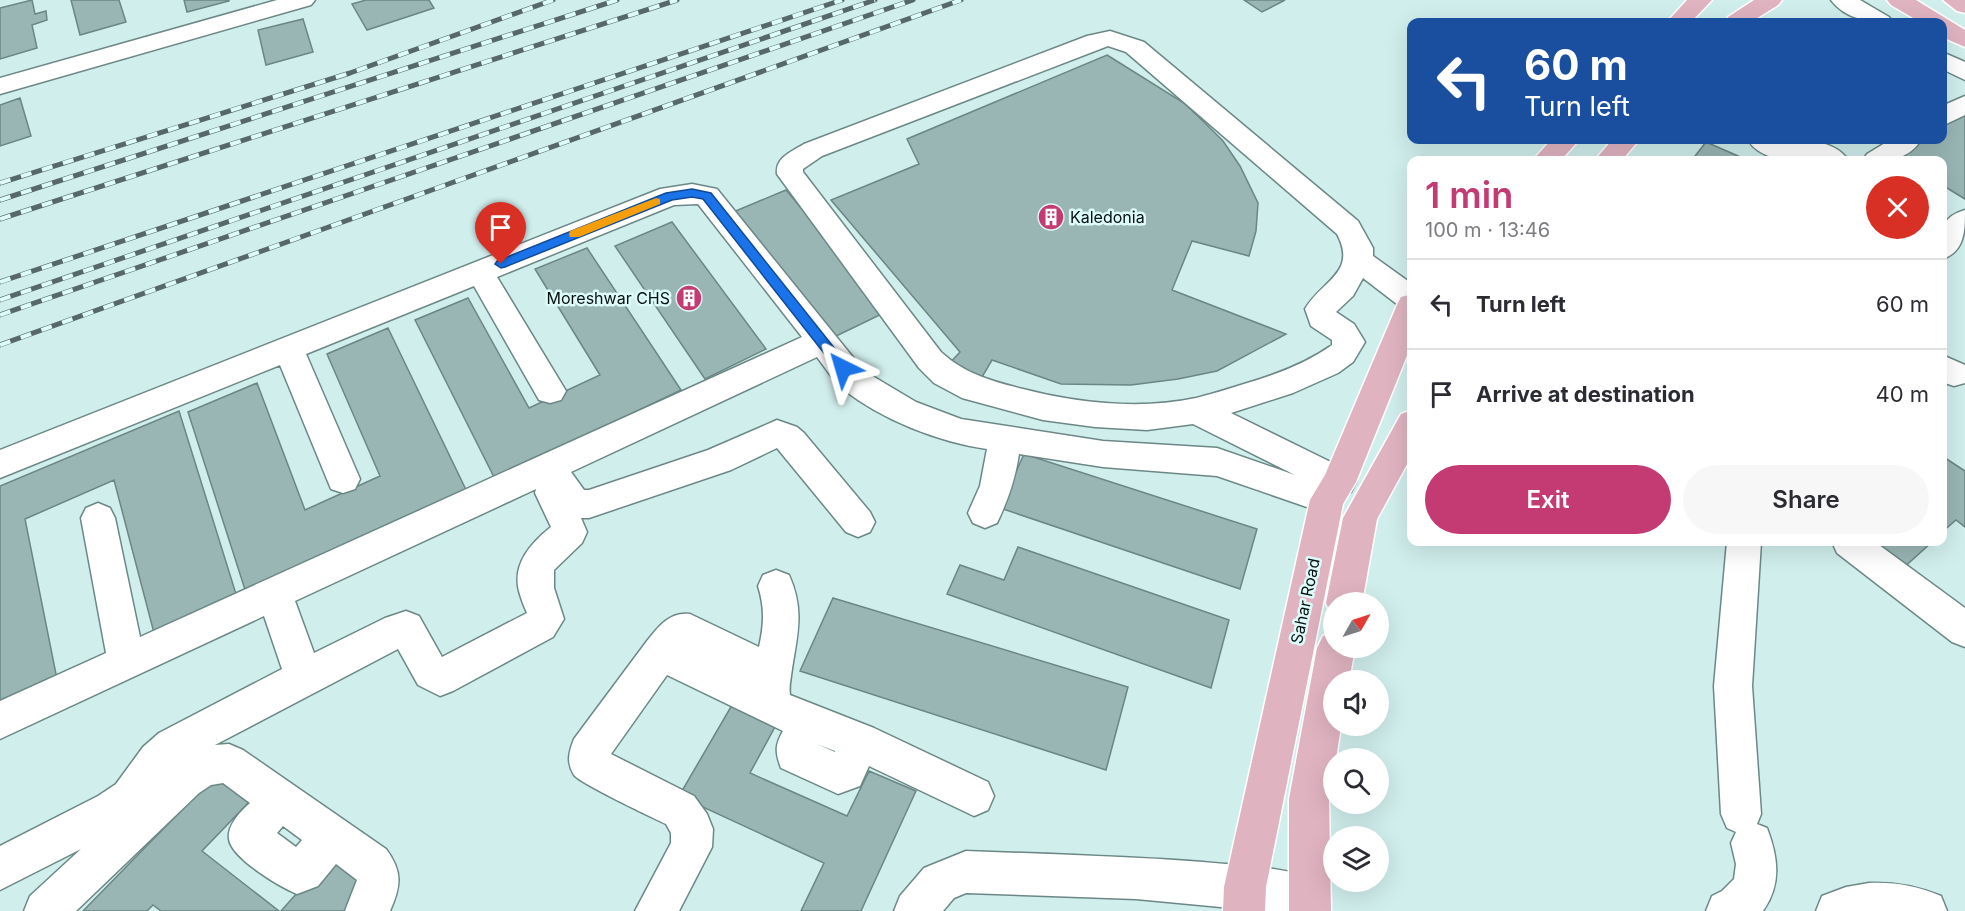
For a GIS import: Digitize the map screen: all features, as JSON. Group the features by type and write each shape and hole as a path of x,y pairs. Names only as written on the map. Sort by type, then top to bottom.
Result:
{"main road":[{"path":"1682,18 1700,0"},
{"path":"1742,18 1770,0"},
{"path":"1899,0 1929,18"},
{"path":"1955,0 1965,6"},
{"path":"1947,29 1965,40"},
{"path":"1550,156 1562,144"},
{"path":"1612,156 1622,144"},
{"name":"Sahar Road","path":"1245,899 1333,491 1407,317"},
{"path":"1346,592 1360,518 1407,432"},
{"path":"1310,904 1310,799 1334,658"}],"street":[{"path":"0,86 303,0"},
{"path":"1843,0 1874,18"},
{"path":"1110,38 1135,47 1348,228 1359,248 1358,260 1343,288 1320,309 1322,318 1343,333 1350,342 1348,350 1337,360 1295,380 1195,411 1147,417 1095,414 1043,407 973,389 945,374 930,360 790,174 789,166 813,150 1096,41 1110,38"},
{"path":"1947,61 1965,72"},
{"path":"1947,115 1965,104"},
{"path":"1774,144 1812,156"},
{"path":"1799,144 1815,156"},
{"path":"1821,156 1838,144"},
{"path":"1882,156 1902,144"},
{"path":"0,464 670,196 692,193 707,196 853,380 905,411 959,432 1103,454 1217,462 1333,491"},
{"path":"1947,240 1958,221"},
{"path":"1358,260 1407,296"},
{"path":"480,272 549,391"},
{"path":"0,720 275,595 551,475 821,342"},
{"path":"288,348 343,479"},
{"path":"1195,411 1249,435 1333,491"},
{"path":"551,475 562,483 575,504 589,504 719,460 777,433 792,442 858,522"},
{"path":"985,513 997,486 1005,439"},
{"path":"0,869 112,810 130,798 157,760 173,747 398,630 406,628 431,673 440,678 540,625 546,619 546,613 536,588 537,562 570,532 552,493 551,475"},
{"path":"98,518 127,663"},
{"path":"1727,911 1748,897 1757,880 1758,858 1747,828 1733,686 1744,546"},
{"path":"1854,546 1965,630"},
{"path":"772,690 783,620 781,600 776,586"},
{"path":"275,595 304,677"},
{"path":"656,911 691,848 692,830 680,810 592,765 586,758 660,653 677,633 683,630 690,631 772,690 807,722 795,747 795,754 838,774 846,771 860,741 974,796"},
{"path":"45,911 185,779 211,765 229,764 280,800 251,831 249,838 297,873 303,871 333,836 378,871 380,883 366,911"},
{"path":"930,902 966,872 1136,878 1245,899 1310,904"},
{"path":"1837,911 1853,905 1891,904 1926,911"}],"building":[{"path":"32,0 35,14 46,11 47,20 32,25 37,48 0,59 0,8"},
{"path":"71,0 119,0 126,22 80,35"},
{"path":"184,0 229,0 229,1 187,12"},
{"path":"366,0 429,0 434,8 367,30 352,4"},
{"path":"1244,0 1285,0 1262,12"},
{"path":"303,19 313,52 266,65 258,30"},
{"name":"Kaledonia","path":"1107,55 1184,103 1204,122 1223,141 1240,166 1258,203 1256,231 1249,256 1192,241 1172,290 1286,334 1217,371 1131,385 1061,384 992,360 982,377 948,365 960,352 831,200 919,164 907,139"},
{"path":"20,98 31,136 0,146 0,105"},
{"path":"1965,110 1965,199 1947,188 1947,156 1893,156 1890,154 1908,144 1947,144 1947,120"},
{"path":"1704,144 1711,144 1738,156 1695,156"},
{"path":"786,190 888,311 832,338 733,212"},
{"name":"Moreshwar CHS","path":"672,222 766,349 705,379 615,246"},
{"path":"587,248 681,390 495,479 415,320 468,298 529,408 600,375 535,269"},
{"path":"388,328 468,494 248,599 188,412 257,383 305,510 380,476 327,354"},
{"path":"179,411 236,594 154,633 114,480 25,519 57,679 0,707 0,486"},
{"path":"1024,454 1257,529 1240,589 1000,508"},
{"path":"1947,459 1965,471 1965,527 1956,520 1947,528"},
{"path":"1868,546 1928,546 1901,570"},
{"path":"1018,547 1229,620 1211,688 947,594 960,565 1004,580"},
{"path":"833,598 1128,687 1106,770 800,671"},
{"path":"732,705 776,725 750,773 847,816 869,771 916,791 861,911 801,911 824,863 679,796"},
{"path":"217,774 251,800 202,851 279,911 161,911 153,905 147,911 83,911"},
{"path":"329,857 371,888 351,911 281,911"}],"railway":[{"path":"0,183 350,73 553,0"},
{"path":"0,200 617,0"},
{"path":"0,219 677,0"},
{"path":"0,282 842,0"},
{"path":"0,300 875,0"},
{"path":"0,315 913,0"},
{"path":"0,345 961,0"}],"slow traffic":[{"path":"575,234 656,202"}],"place":[{"name":"Kaledonia","path":"1051,217"},
{"name":"Moreshwar CHS","path":"689,298"}],"route":[{"path":"501,264 670,196 692,193 707,196 843,368"}]}
